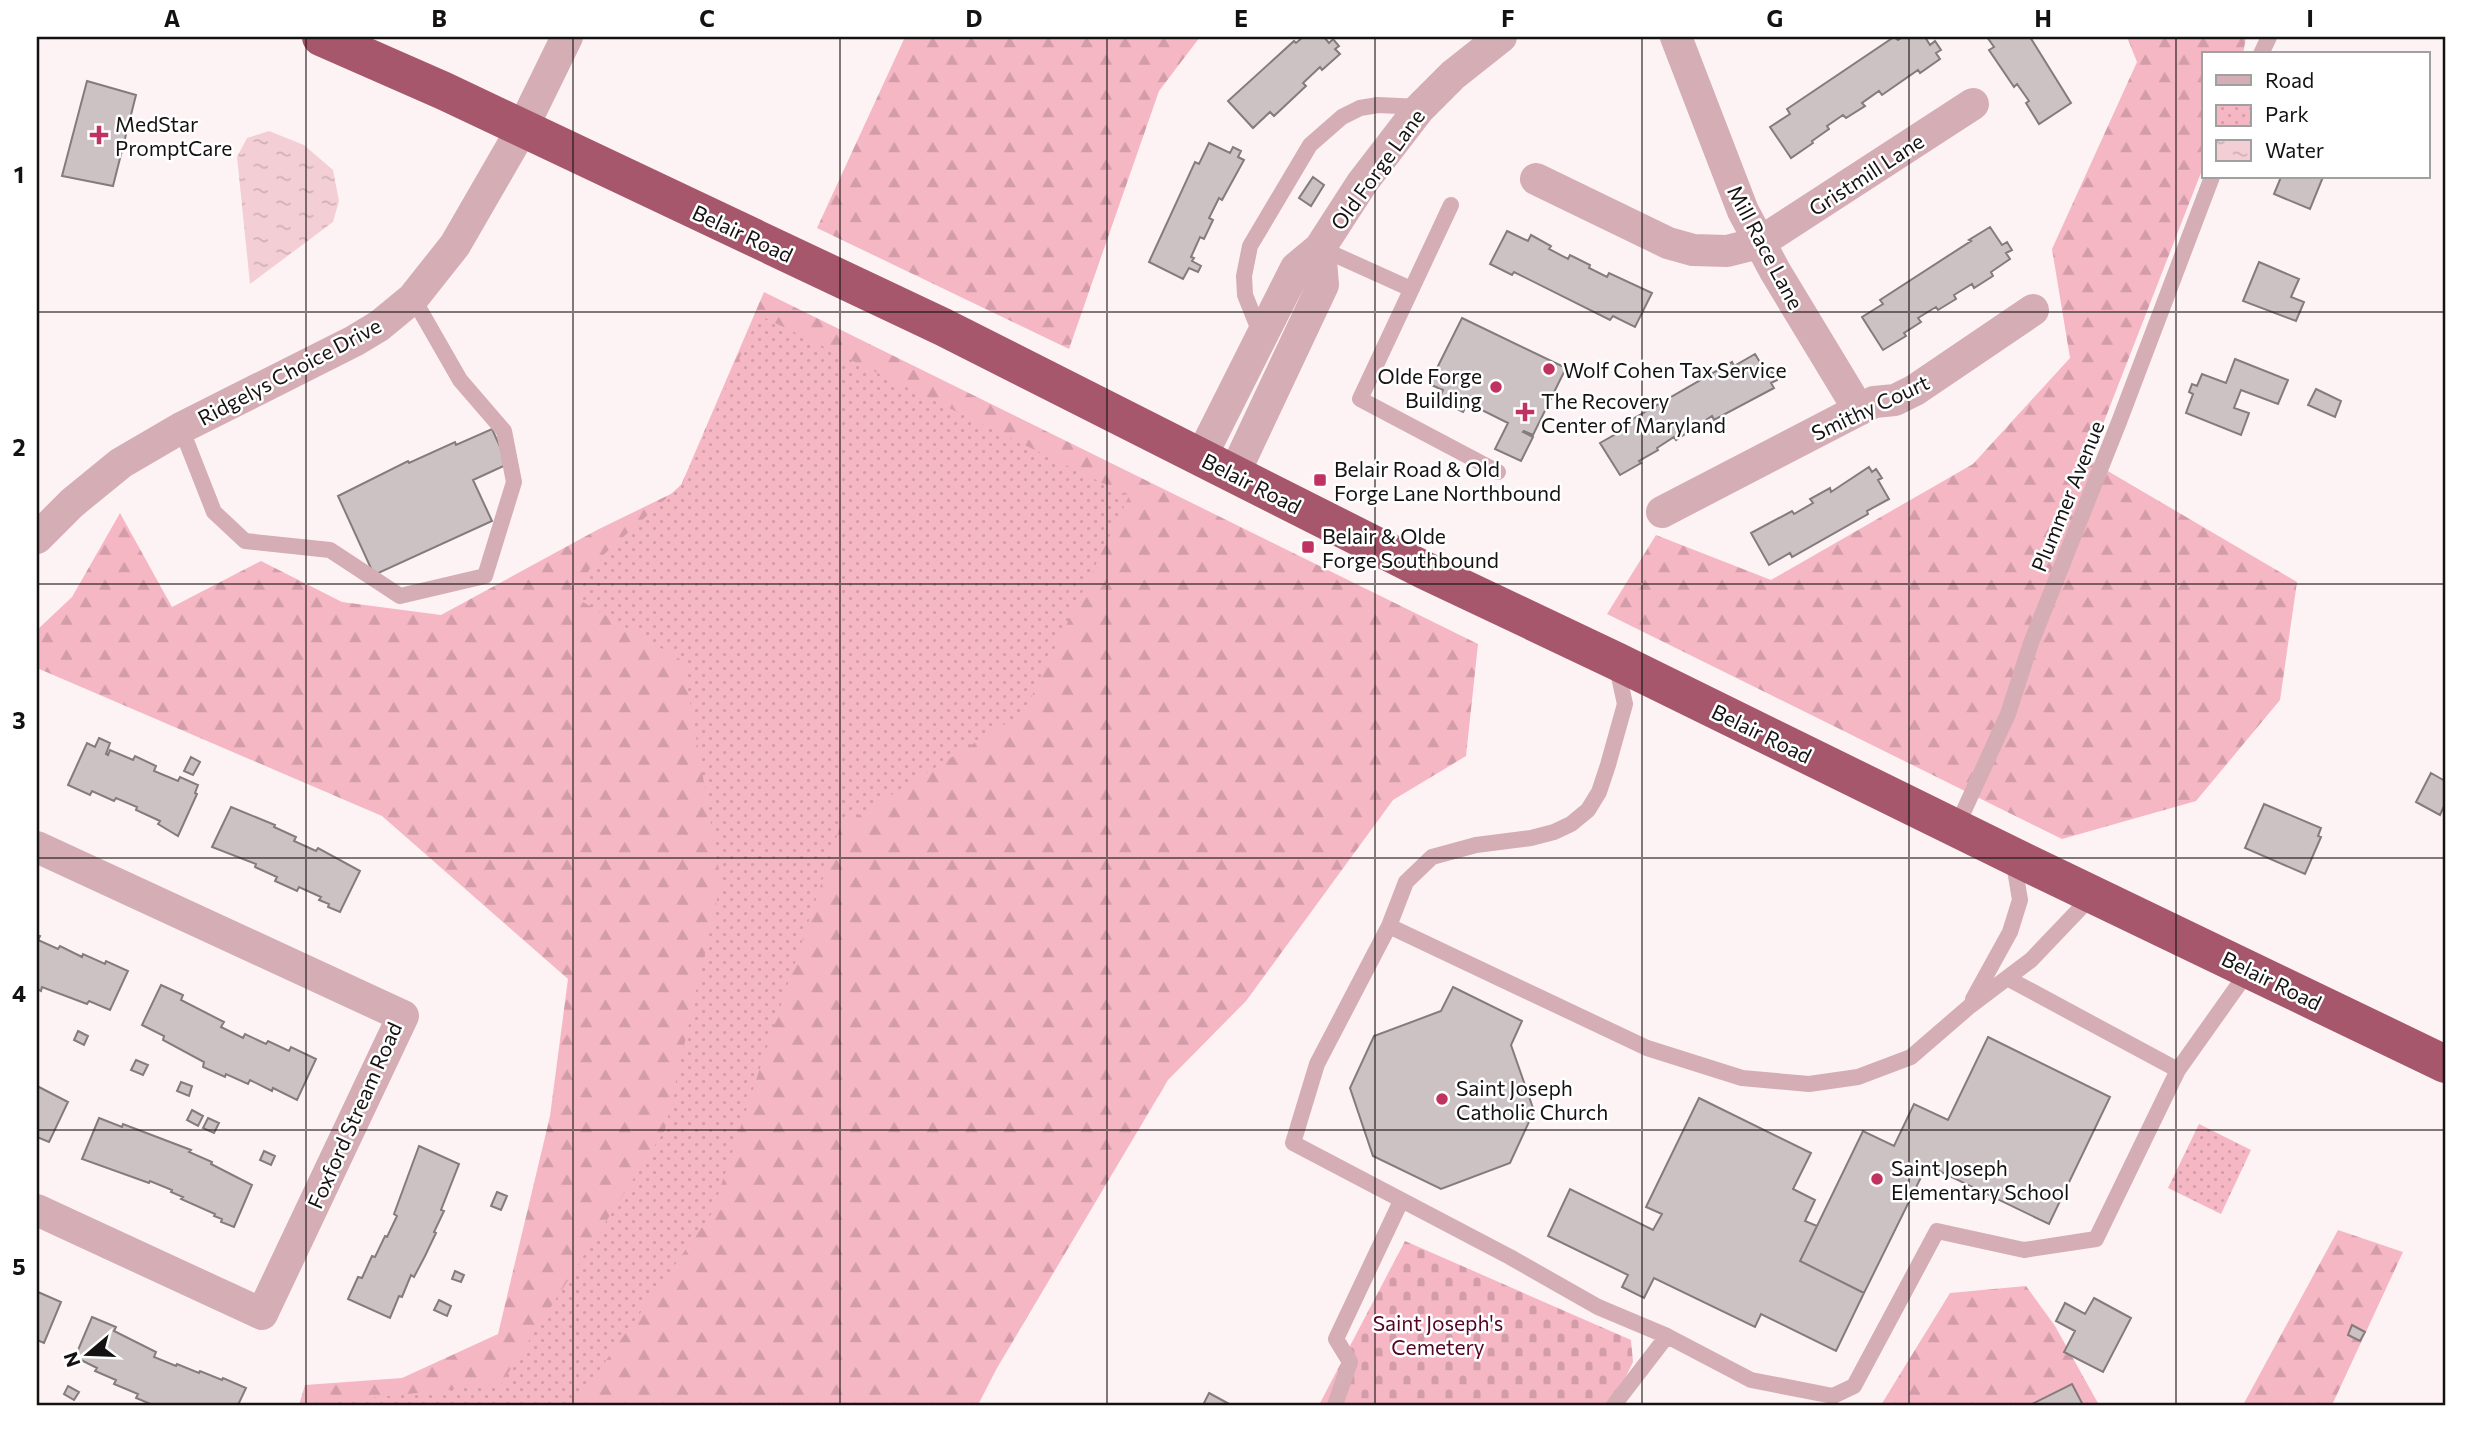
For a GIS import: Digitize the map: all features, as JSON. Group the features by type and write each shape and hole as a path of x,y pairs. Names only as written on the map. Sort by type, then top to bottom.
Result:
{"highway":[{"name":"Belair Road","path":"321,37 444,91 943,327 1423,570 2445,1064"}],"street":[{"name":"Ridgelys Choice Drive","path":"37,538 72,503 121,463 181,428 354,341 379,326 413,298 455,245 522,129 566,37"},
{"name":"Old Forge Lane","path":"1200,457 1296,268 1320,248 1362,183 1421,107 1452,75 1501,37"},
{"name":"Mill Race Lane","path":"1676,37 1742,211 1859,410"},
{"name":"Gristmill Lane","path":"1535,179 1668,243 1693,250 1727,251 1759,243 1973,104"},
{"name":"Old Forge Lane","path":"1234,474 1323,285 1320,248"},
{"name":"Smithy Court","path":"1662,512 1874,402 1895,400 1915,390 2033,310"},
{"name":"Foxford Stream Road","path":"37,847 402,1016 262,1314 37,1210"}],"lane":[{"path":"1262,337 1245,295 1244,276 1250,246 1310,145 1342,117 1360,108 1378,105 1421,107"},
{"name":"Plummer Avenue","path":"1956,828 2008,714 2031,643 2212,178"},
{"path":"1451,205 1360,400 1498,472"},
{"path":"1320,248 1411,289"},
{"path":"181,428 214,512 245,541 330,550 400,596 485,576 514,481 504,431 460,380 413,298"},
{"path":"1615,661 1625,704 1599,792 1588,810 1571,824 1554,832 1531,838 1476,845 1432,857 1406,882 1389,926 1317,1064 1293,1143 1598,1307 1667,1336 1751,1380 1833,1396 1854,1386 1937,1231 2024,1250 2096,1239 2178,1070 2250,969"},
{"path":"1970,1006 2010,932 2020,900 2012,856"},
{"path":"1389,926 1647,1048 1742,1078 1809,1084 1858,1077 1911,1057 1970,1006 2031,960 2093,895"},
{"path":"2007,978 2178,1070"},
{"path":"1335,1405 1350,1362 1336,1339 1401,1201"},
{"path":"1614,1405 1667,1336"}],"green space":[{"path":"905,37 1200,37 1159,91 1069,349 817,228"},
{"path":"2127,37 2246,37 2243,52 2202,52 2202,170 2089,460 2297,582 2280,700 2196,801 2062,839 1607,614 1656,535 1771,580 1973,464 2070,358 2052,249 2137,62"},
{"path":"764,292 1478,644 1466,756 1393,800 1246,1001 1168,1080 997,1368 978,1405 299,1405 305,1385 402,1378 498,1334 550,1116 568,979 382,816 37,668 37,630 72,597 120,513 172,607 261,561 342,602 441,615 597,530 679,490"},
{"path":"759,315 1129,496 1024,712 840,827 712,1213 574,1405 305,1405 501,1384 665,1130 721,882 683,661 576,598 591,566 682,484"},
{"path":"2199,1124 2251,1150 2221,1214 2168,1188"},
{"path":"2338,1230 2403,1252 2332,1405 2243,1405"},
{"name":"Saint Joseph's Cemetery","path":"1405,1241 1631,1340 1633,1362 1612,1405 1319,1405"},
{"path":"2026,1286 2055,1326 2099,1405 1881,1405 1950,1293"}],"water":[{"path":"269,131 304,145 333,170 339,201 333,222 250,284 237,157 247,138"}],"building":[{"path":"1303,37 1324,37 1329,43 1333,39 1339,46 1335,49 1340,54 1322,70 1320,67 1303,83 1306,86 1274,116 1270,112 1253,128 1228,101 1294,41 1296,43"},
{"path":"1894,37 1898,40 1903,37 1925,37 1930,45 1935,41 1941,50 1936,53 1940,59 1920,73 1918,70 1882,95 1879,91 1862,103 1865,106 1846,118 1843,115 1827,126 1829,129 1791,158 1770,127 1790,114 1787,109"},
{"path":"1987,37 2030,37 2071,103 2039,124 2026,103 2029,101 2017,84 2014,87 1989,50 1994,47"},
{"name":"MedStar PromptCare","path":"87,81 136,95 113,186 62,176"},
{"path":"1209,143 1230,153 1233,147 1241,151 1238,157 1244,160 1222,200 1219,198 1209,218 1213,220 1204,239 1200,237 1191,257 1194,258 1192,261 1201,266 1198,272 1189,268 1183,279 1149,262 1195,162 1199,164"},
{"path":"1313,177 1324,185 1311,206 1299,198"},
{"path":"2281,178 2323,178 2310,209 2274,194"},
{"path":"1990,227 2002,245 2007,242 2012,250 2006,253 2010,259 1991,272 1993,276 1974,288 1972,284 1954,295 1956,299 1918,318 1921,322 1904,333 1906,336 1883,350 1862,317 1883,304 1880,300"},
{"path":"1507,231 1528,241 1531,235 1568,259 1570,255 1607,277 1609,273 1652,293 1635,327 1613,316 1610,320 1514,272 1512,275 1490,264"},
{"path":"2259,262 2299,279 2291,297 2304,302 2296,321 2243,301"},
{"name":"Olde Forge Building","path":"1462,318 1566,368 1533,435 1523,432 1533,437 1521,461 1495,449 1508,423 1468,403 1463,412 1438,400 1443,390 1429,384"},
{"path":"1755,354 1767,374 1772,371 1777,380 1771,383 1774,388 1714,420 1712,416 1676,440 1674,437 1639,461 1641,463 1620,475 1600,443 1621,431 1619,427 1732,362 1734,366"},
{"path":"2235,359 2288,380 2278,404 2241,390 2234,408 2249,413 2241,435 2186,413 2193,394 2189,392 2192,384 2197,386 2202,374 2226,383"},
{"path":"2316,389 2341,401 2335,417 2308,405"},
{"path":"492,429 508,464 473,480 492,521 374,575 338,496 408,461 409,463"},
{"path":"1869,467 1872,472 1876,469 1882,478 1878,480 1889,499 1792,557 1790,553 1769,565 1751,533 1792,511 1794,514 1813,503 1810,499 1830,488 1831,492"},
{"path":"99,738 110,743 106,754 108,755 110,750 133,760 135,756 156,766 154,771 178,781 180,777 198,785 197,794 178,836 158,824 160,821 136,810 137,807 92,791 90,795 68,785 87,743 95,747"},
{"path":"191,757 200,762 193,775 184,771"},
{"path":"2431,773 2445,781 2445,804 2440,815 2416,802"},
{"path":"2264,804 2321,828 2318,836 2321,837 2305,874 2245,848"},
{"path":"231,807 275,825 274,827 296,837 294,841 316,851 318,848 360,871 340,912 319,900 321,897 299,887 297,891 275,881 277,877 255,867 256,864 212,847"},
{"path":"37,935 40,936 38,940 58,949 60,946 82,957 83,954 105,964 106,961 128,971 110,1010 42,987 41,991 37,989"},
{"path":"161,985 183,995 181,1000 224,1022 221,1027 243,1038 245,1034 289,1051 291,1047 316,1059 297,1100 273,1088 272,1091 250,1080 248,1084 203,1067 204,1062 163,1040 164,1036 142,1025"},
{"name":"Saint Joseph Catholic Church","path":"1453,987 1522,1021 1511,1045 1534,1111 1510,1163 1441,1189 1373,1156 1350,1088 1374,1036 1441,1011"},
{"path":"78,1031 88,1036 84,1045 74,1040"},
{"path":"1988,1037 2110,1097 2049,1224 1927,1165 1864,1293 1800,1261 1863,1131 1894,1146 1914,1104 1948,1120"},
{"path":"136,1060 148,1065 143,1075 131,1070"},
{"path":"181,1082 192,1086 189,1096 177,1091"},
{"path":"37,1086 68,1102 49,1142 37,1137"},
{"path":"1699,1098 1811,1153 1793,1189 1815,1200 1805,1221 1817,1226 1800,1261 1864,1293 1836,1351 1761,1314 1755,1327 1654,1278 1644,1298 1622,1287 1628,1275 1548,1236 1570,1189 1653,1230 1662,1214 1646,1207"},
{"path":"192,1110 203,1116 198,1126 187,1120"},
{"path":"99,1118 122,1127 123,1124 191,1150 189,1152 252,1185 234,1227 221,1222 222,1219 214,1216 215,1214 181,1199 183,1197 171,1192 172,1190 82,1159"},
{"path":"208,1118 219,1123 214,1133 203,1128"},
{"path":"419,1146 459,1164 441,1210 444,1211 434,1232 436,1233 414,1277 411,1275 402,1297 399,1296 390,1318 348,1299 358,1277 362,1278 372,1256 375,1257 397,1216 394,1214"},
{"path":"264,1151 275,1156 271,1165 260,1160"},
{"path":"497,1192 507,1196 501,1210 491,1206"},
{"path":"455,1271 464,1275 461,1282 452,1279"},
{"path":"38,1292 61,1302 44,1343 37,1340"},
{"path":"2094,1298 2131,1318 2103,1372 2064,1352 2075,1331 2056,1321 2065,1303 2085,1314"},
{"path":"439,1300 451,1306 447,1316 434,1310"},
{"path":"92,1317 116,1327 114,1331 156,1352 154,1357 222,1380 223,1378 246,1388 238,1405 153,1405 136,1398 138,1394 114,1384 116,1380 95,1371 97,1368 75,1357"},
{"path":"2352,1325 2365,1332 2360,1341 2348,1335"},
{"path":"2072,1384 2083,1405 2030,1405"},
{"path":"68,1386 79,1392 74,1400 64,1394"},
{"path":"1209,1393 1231,1405 1203,1405"}],"place":[{"name":"MedStar PromptCare","path":"99,135"},
{"name":"Wolf Cohen Tax Service","path":"1549,369"},
{"name":"Olde Forge Building","path":"1496,387"},
{"name":"The Recovery Center of Maryland","path":"1525,412"},
{"name":"Belair Road & Old Forge Lane Northbound","path":"1320,480"},
{"name":"Belair & Olde Forge Southbound","path":"1308,547"},
{"name":"Saint Joseph Catholic Church","path":"1442,1099"},
{"name":"Saint Joseph Elementary School","path":"1877,1179"}]}
